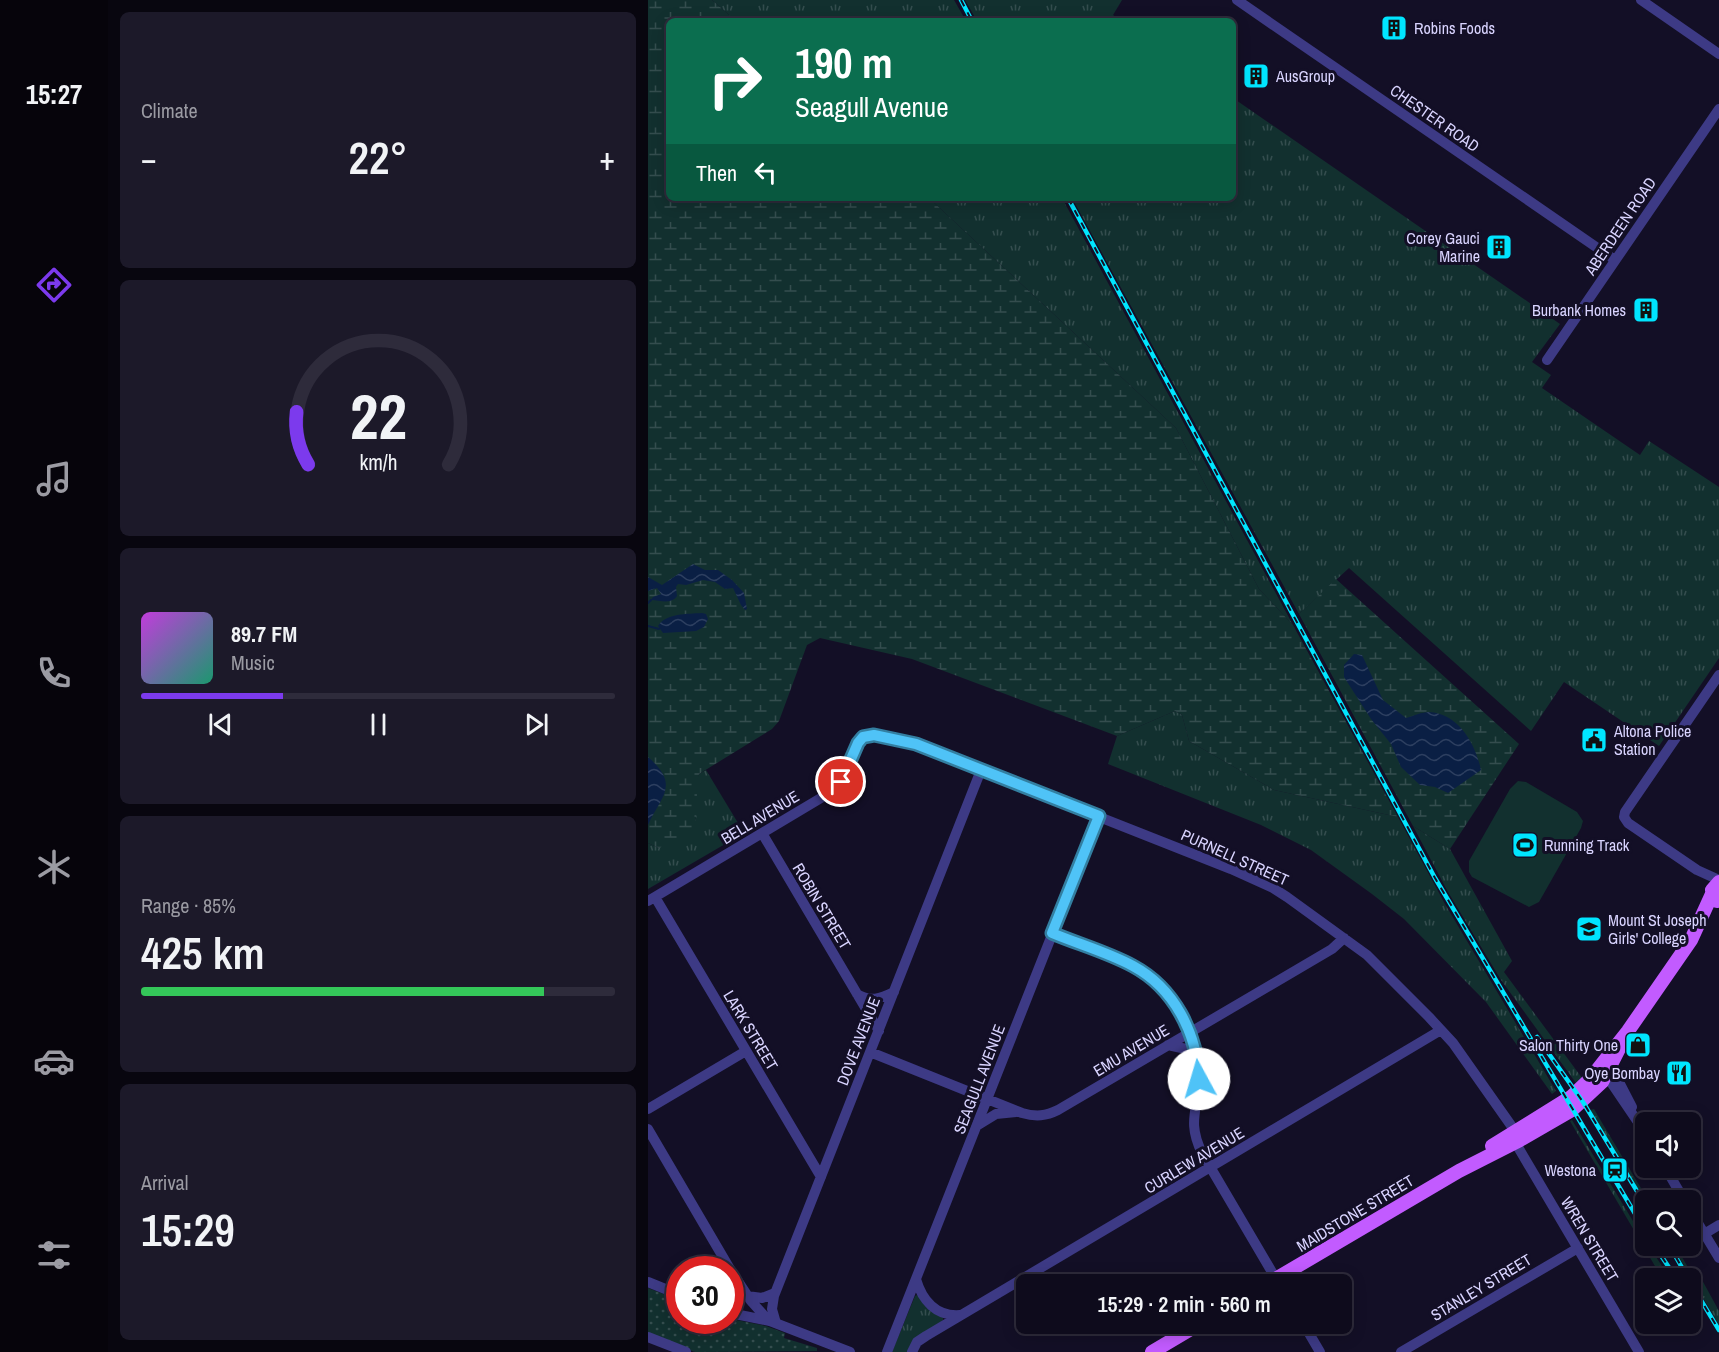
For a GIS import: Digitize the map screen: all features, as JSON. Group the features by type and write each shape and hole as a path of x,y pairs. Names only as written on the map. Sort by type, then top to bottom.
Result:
{"main road":[{"name":"MAIDSTONE STREET","path":"1287,1274 1515,1136 1572,1110 1591,1094 1628,1031 1691,940 1717,893"},
{"path":"1152,1352 1182,1334"}],"street":[{"name":"CHESTER ROAD","path":"1238,0 1615,260"},
{"path":"1641,0 1719,54"},
{"name":"ABERDEEN ROAD","path":"1547,360 1719,109"},
{"path":"1717,893 1697,870 1628,823 1624,817 1631,803 1719,675"},
{"name":"PURNELL STREET","path":"863,737 874,735 903,740 1222,865 1273,888 1367,955 1442,1030 1515,1136"},
{"name":"BELL AVENUE","path":"651,899 839,786 855,748 863,737"},
{"name":"DOVE AVENUE","path":"773,1322 772,1306 775,1293 981,770"},
{"name":"SEAGULL AVENUE","path":"888,1352 1099,816"},
{"name":"ROBIN STREET","path":"762,833 879,1031"},
{"name":"LARK STREET","path":"651,899 821,1177"},
{"path":"1052,933 1130,964 1148,976 1173,1002 1190,1033 1197,1057 1199,1079 1193,1130 1197,1144 1270,1274"},
{"name":"EMU AVENUE","path":"870,1052 1017,1111 1037,1116 1052,1114 1332,949 1344,938"},
{"path":"857,994 873,1000 894,992"},
{"name":"CURLEW AVENUE","path":"912,1352 920,1339 1442,1030"},
{"path":"1168,1045 1186,1049 1197,1057"},
{"path":"648,1109 746,1051"},
{"path":"1605,1070 1616,1076 1627,1094 1635,1115"},
{"path":"996,1077 1003,1099 1017,1111"},
{"path":"976,1127 996,1114 1017,1111"},
{"path":"648,1129 722,1256"},
{"name":"WREN STREET","path":"1515,1136 1639,1352"},
{"path":"803,1147 819,1153 833,1147"},
{"path":"1704,1234 1719,1225"},
{"path":"1701,1229 1719,1258"},
{"name":"STANLEY STREET","path":"1401,1352 1578,1248"},
{"path":"916,1279 923,1297 933,1307 948,1314 961,1315"},
{"path":"648,1282 666,1289"},
{"path":"744,1291 773,1322"},
{"path":"747,1296 762,1298 775,1293"},
{"path":"744,1315 773,1322 850,1352"},
{"path":"1309,1334 1320,1352"},
{"path":"648,1337 686,1352"}],"green space":[{"path":"648,0 712,0 733,18 666,18 666,201 932,201 1176,428 1259,589 1293,625 1398,817 1274,790 1189,741 1182,715 1175,711 1117,736 912,659 820,638 807,645 779,721 772,729 699,774 695,823 686,835 659,848 648,843"},
{"path":"712,0 954,0 964,18 733,18"},
{"path":"965,0 1122,0 1113,15 1117,18 975,18"},
{"path":"1236,100 1560,324 1532,362 1551,375 1542,388 1640,455 1649,441 1719,487 1719,658 1659,746 1564,682 1531,731 1349,568 1299,614 1074,201 1236,201"},
{"path":"932,201 1064,201 1293,625 1259,589 1176,428"},
{"path":"1336,579 1519,744 1450,849 1413,826 1299,614"},
{"path":"1175,711 1182,715 1189,741 1274,790 1398,817 1445,904 1556,1091 1552,1094 1486,1002 1404,919 1372,894 1311,850 1261,825 1108,764 1117,736"},
{"path":"706,770 744,833 648,889 648,843 659,848 696,819 696,782 699,774"},
{"name":"Running Track","path":"1518,781 1526,782 1577,812 1583,821 1539,902 1529,907 1472,877 1469,872 1469,861 1510,789"},
{"path":"1413,826 1450,849 1512,961 1504,972 1582,1078 1576,1083 1501,980 1448,892"},
{"path":"1594,1109 1642,1190 1638,1190 1590,1110"},
{"path":"1572,1120 1635,1224 1635,1232 1570,1121"},
{"path":"1649,1256 1655,1256 1663,1268 1656,1268"},
{"path":"1678,1256 1681,1256 1688,1268 1686,1268"},
{"path":"1702,1280 1719,1311 1719,1325 1701,1294"},
{"path":"648,1288 666,1295 666,1334 744,1334 744,1322 785,1333 784,1338 817,1348 817,1351 695,1352 648,1334"},
{"path":"917,1295 943,1317 943,1320 907,1352 892,1352 915,1296"}],"water":[{"path":"693,564 705,570 718,570 732,580 744,593 747,609 745,610 741,605 733,588 725,589 715,582 703,580 686,585 678,584 675,599 651,600 661,594 657,588 648,591 648,577 662,585"},
{"path":"706,614 708,619 704,627 696,631 663,633 658,626 671,616"},
{"path":"1354,654 1362,655 1383,700 1406,718 1429,712 1440,714 1457,724 1470,740 1481,770 1448,793 1435,787 1420,785 1401,767 1391,744 1371,719 1344,677 1344,665"},
{"path":"648,757 658,767 666,783 663,798 648,825"}],"waterway":[{"path":"648,603 651,600"},
{"path":"648,626 659,629"}],"railway":[{"path":"961,0 970,18"},
{"path":"1070,201 1435,878 1635,1214"},
{"path":"1537,1037 1583,1102 1636,1190"},
{"path":"1661,1256 1669,1268"},
{"path":"1675,1256 1682,1268"},
{"path":"1701,1300 1719,1330"}],"place":[{"name":"Robins Foods","path":"1394,28"},
{"name":"AusGroup","path":"1256,76"},
{"name":"Corey Gauci Marine","path":"1499,247"},
{"name":"Burbank Homes","path":"1646,310"},
{"name":"Altona Police Station","path":"1594,740"},
{"name":"Running Track","path":"1525,845"},
{"name":"Mount St Joseph Girls' College","path":"1589,929"},
{"name":"Salon Thirty One","path":"1638,1045"},
{"name":"Oye Bombay","path":"1679,1073"},
{"name":"Westona","path":"1615,1170"}],"route":[{"path":"841,782 858,743 863,737 874,735 916,744 1099,816 1052,933 1130,964 1156,983 1185,1020 1197,1057 1199,1079"}]}
